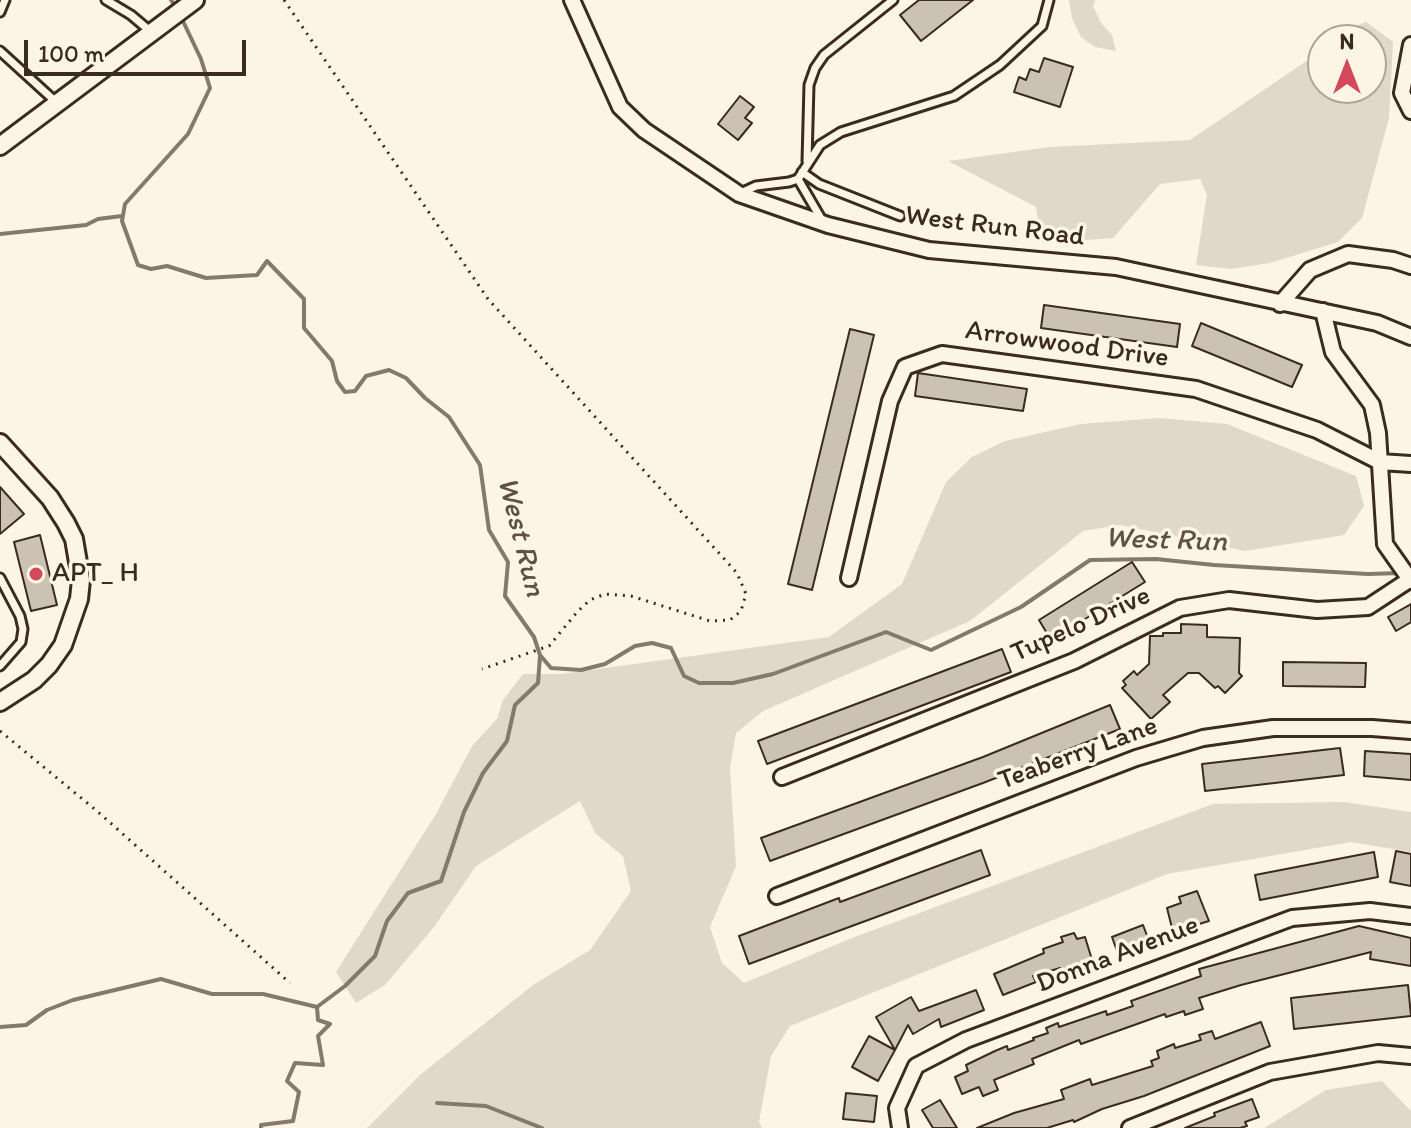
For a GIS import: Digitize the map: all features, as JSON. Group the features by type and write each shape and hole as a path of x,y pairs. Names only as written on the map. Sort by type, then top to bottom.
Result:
{"street":[{"path":"3,141 195,0"},
{"name":"West Run Road","path":"572,0 620,107 644,130 739,194 824,223 929,250 1116,267 1377,323 1411,337"},
{"path":"1411,45 1402,93 1411,111"},
{"path":"1280,304 1310,270 1348,254 1393,260 1411,266"},
{"path":"1323,311 1333,352 1372,405 1378,433 1385,544 1409,580"},
{"name":"Arrowwood Drive","path":"849,578 890,401 905,367 942,354 1196,389 1317,430 1380,462"},
{"path":"0,443 50,498 66,523 76,548 81,580 79,599 63,645 34,680 0,702"},
{"path":"1380,462 1411,464"},
{"name":"Tupelo Drive","path":"782,777 1074,661 1180,608 1229,600 1317,610 1368,607 1409,580"},
{"name":"Teaberry Lane","path":"777,896 1136,758 1203,738 1273,728 1411,731"},
{"name":"Donna Avenue","path":"900,1128 897,1108 916,1066 966,1040 1292,918 1370,911 1411,916"},
{"path":"1130,1128 1270,1072 1378,1053 1411,1056"}],"lane":[{"path":"0,12 5,0"},
{"path":"106,0 156,29"},
{"path":"807,164 809,85 815,68 824,55 893,0"},
{"path":"739,194 756,186 789,182 800,175 820,145 841,132 954,96 1000,65 1042,26 1049,10 1049,0"},
{"path":"0,51 58,103"},
{"path":"800,175 900,216"},
{"path":"800,175 824,223"},
{"path":"0,578 20,616 23,629 21,642 0,666"}],"path":[{"path":"284,0 488,299 737,573 746,594 741,611 730,620 710,621 631,596 605,594 590,600 578,611 548,647 482,669"},
{"path":"0,731 97,811 290,983"}],"shaded area":[{"path":"1069,0 1095,0 1093,6 1101,23 1112,35 1116,51 1095,47 1081,37 1072,19"},
{"path":"1387,38 1393,42 1389,118 1362,218 1338,242 1270,263 1231,269 1196,265 1207,194 1200,179 1160,184 1113,238 1042,243 1036,207 948,161 1050,147 1190,140 1307,61 1307,104 1387,104"},
{"path":"1159,418 1227,424 1356,476 1364,506 1344,535 1245,551 1120,525 1083,531 970,621 763,711 736,733 730,768 736,866 710,927 722,963 744,983 852,938 1213,804 1344,802 1411,812 1411,852 1351,842 1167,874 790,1026 771,1056 759,1122 762,1128 367,1128 420,1075 533,985 590,950 631,891 623,856 595,833 580,801 476,866 434,927 385,985 356,1003 336,972 436,814 472,746 497,719 503,700 523,674 562,674 829,637 902,584 946,482 972,457 1005,441 1081,424"},
{"path":"1382,1081 1411,1111 1411,1128 1264,1128 1326,1090"}],"building":[{"path":"919,0 973,0 921,41 900,15"},
{"path":"1044,58 1073,67 1060,107 1014,92 1019,77 1026,80 1030,69 1039,72"},
{"path":"740,96 754,107 745,118 752,123 738,140 718,124"},
{"path":"1044,305 1180,324 1177,347 1041,328"},
{"path":"1201,323 1302,365 1292,387 1192,346"},
{"path":"850,329 874,335 812,590 788,584"},
{"path":"918,373 1027,389 1023,411 915,396"},
{"path":"0,487 24,514 0,534"},
{"name":"APT_ H","path":"40,535 57,605 31,611 14,542"},
{"path":"1132,562 1145,582 1051,640 1039,620"},
{"path":"1411,604 1411,622 1396,631 1388,617"},
{"path":"1181,624 1207,625 1207,637 1240,638 1239,673 1242,676 1225,693 1199,673 1188,673 1163,695 1170,702 1151,719 1122,688 1126,685 1123,681 1134,671 1137,675 1149,664 1150,636 1181,633"},
{"path":"1002,649 1011,672 767,764 758,741"},
{"path":"1283,662 1366,663 1365,687 1283,686"},
{"path":"1110,705 1120,729 770,861 761,838 983,757"},
{"path":"1340,748 1344,775 1205,791 1202,764"},
{"path":"1365,751 1411,754 1411,780 1364,776"},
{"path":"981,850 990,875 749,964 739,936"},
{"path":"1396,851 1411,854 1411,886 1390,882"},
{"path":"1374,852 1378,877 1260,900 1255,875"},
{"path":"1197,891 1209,921 1173,932 1167,908 1181,903 1179,897"},
{"path":"1143,925 1149,941 1118,954 1112,937"},
{"path":"1359,926 1411,938 1411,966 1370,959 1371,952 1241,985 1199,998 1203,1009 1185,1015 1184,1011 1166,1017 1165,1014 1081,1044 1079,1040 1032,1059 1034,1064 994,1080 998,1090 983,1096 979,1087 962,1094 955,1077 968,1071 966,1065 995,1051 1007,1046 1008,1050 1048,1033 1046,1028 1133,1006 1131,1001 1201,976 1199,969"},
{"path":"1074,933 1077,939 1085,937 1093,963 1061,973 1060,968 1033,976 1036,982 1003,995 994,974 1044,953 1043,949 1063,942 1061,937"},
{"path":"1408,985 1411,1016 1294,1029 1291,998"},
{"path":"976,990 984,1010 941,1027 939,1019 913,1034 908,1025 895,1050 876,1017 911,997 919,1011"},
{"path":"1261,1022 1270,1046 1144,1096 1102,1109 1074,1122 1047,1128 977,1128 1014,1113 1064,1099 1061,1090 1090,1079 1092,1085 1153,1066 1151,1061 1159,1058 1157,1051 1174,1044 1175,1048 1201,1040 1199,1035 1212,1031 1215,1039"},
{"path":"869,1036 895,1050 878,1081 852,1067"},
{"path":"846,1093 877,1096 874,1122 843,1119"},
{"path":"1252,1099 1259,1117 1245,1122 1247,1126 1185,1128 1215,1116 1214,1113"},
{"path":"940,1100 957,1128 933,1128 922,1110"}],"waterway":[{"name":"West Run","path":"171,0 177,9"},
{"name":"West Run","path":"181,17 201,59 210,88 188,134 125,204 122,221 138,265 151,269 167,266 206,278 257,275 267,261 304,299 304,328 332,361 337,381 345,392 355,391 366,376 389,370 406,378 449,417 480,465 489,530 508,562 505,596 551,668 581,670 605,664 635,646 652,643 671,648 684,676 699,683 733,683 773,674 886,632 931,650 1021,607 1090,560 1156,559 1368,574 1401,573"},
{"path":"0,234 86,225 98,219 122,216"},
{"path":"261,1128 261,1125 293,1121 299,1092 287,1081 295,1063 323,1065 318,1036 330,1024 318,1020 317,1007 345,986 375,956 387,921 408,893 441,881 464,812 483,773 507,741 515,705 538,683 540,656"},
{"path":"0,1027 26,1025 47,1010 73,1000 161,979 212,994 263,994 317,1007"},
{"path":"437,1103 486,1106 542,1128"}],"place":[{"name":"APT_ H","path":"36,574"}]}
